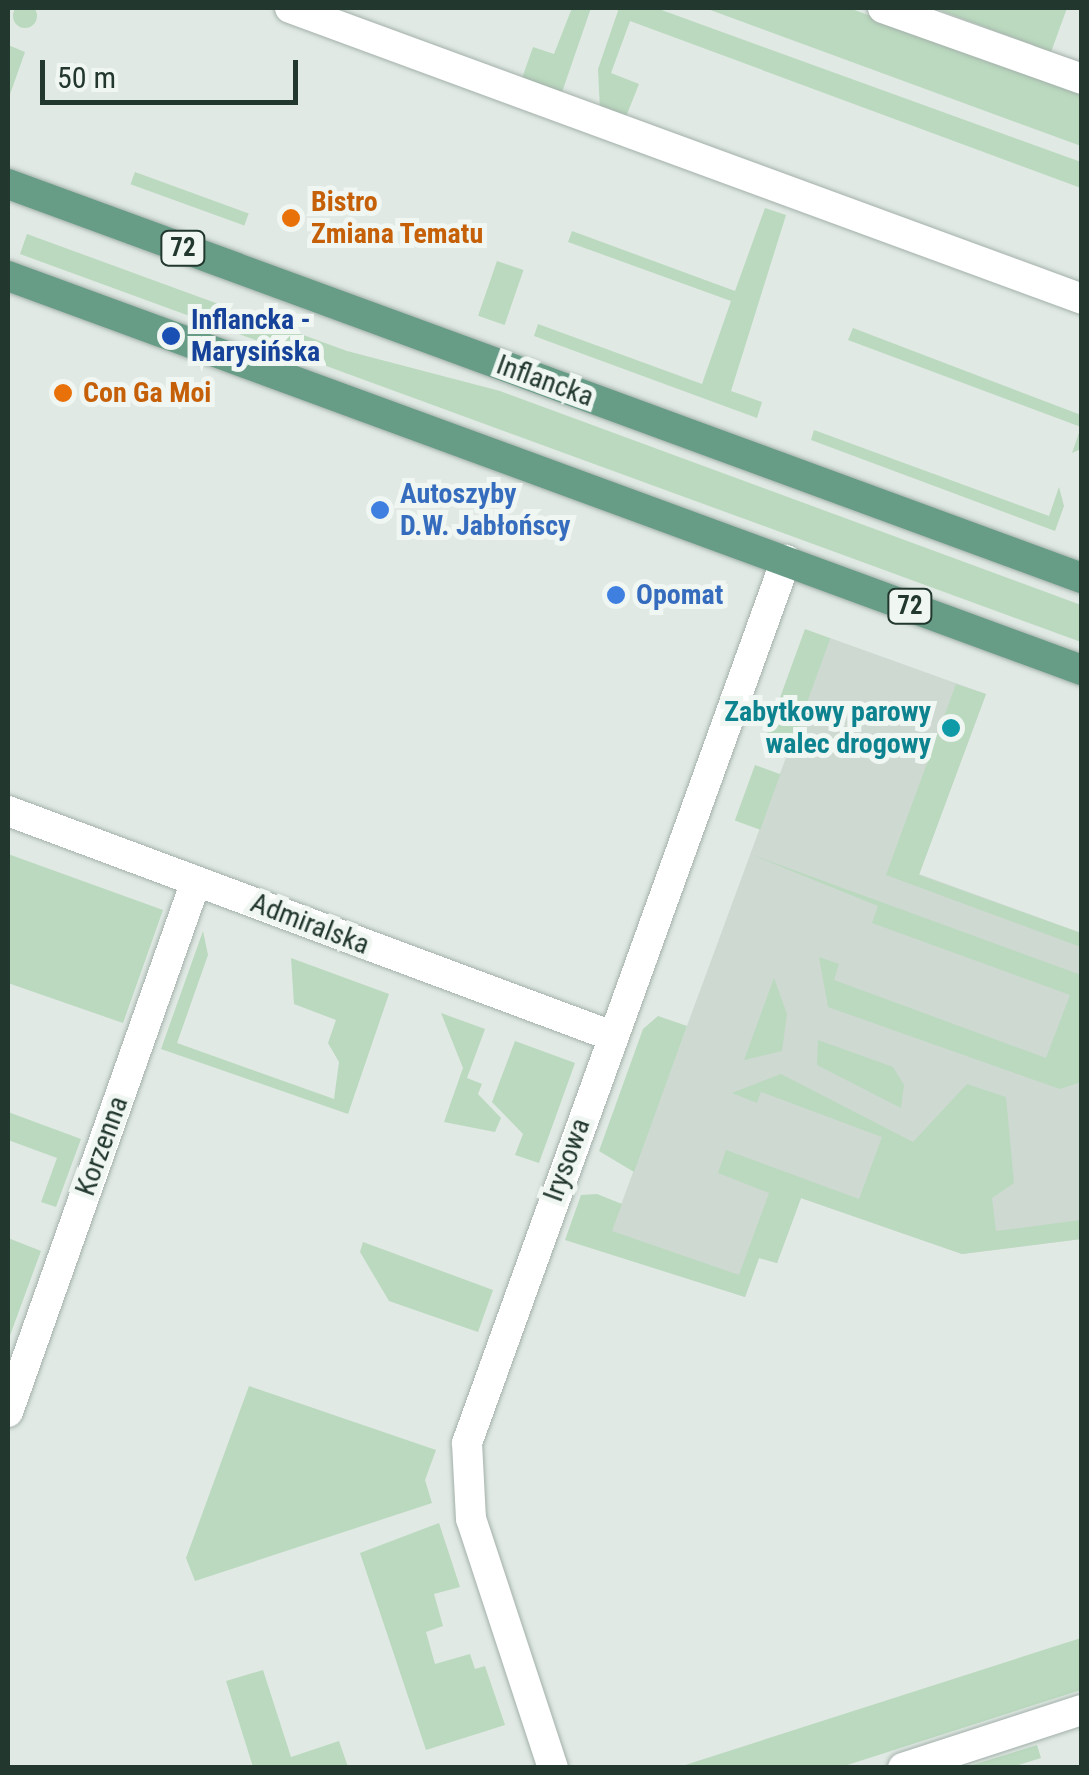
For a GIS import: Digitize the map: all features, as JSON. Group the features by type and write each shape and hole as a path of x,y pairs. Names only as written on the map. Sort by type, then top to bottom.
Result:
{"main road":[{"name":"Inflancka","path":"8,184 1082,578"},
{"name":"72","path":"8,276 1082,670"}],"street":[{"path":"290,8 1082,300"},
{"path":"883,8 1082,80"},
{"name":"Irysowa","path":"553,1768 470,1519 464,1460 612,1036 786,560"},
{"name":"Admiralska","path":"8,811 612,1036"},
{"name":"Korzenna","path":"8,1412 196,881"},
{"path":"903,1768 1082,1710"}],"shaded area":[{"path":"830,638 986,694 919,874 1081,933 1081,1239 962,1254 801,1198 777,1263 759,1258 745,1297 604,1251"}],"green space":[{"path":"25,4 34,7 34,25 25,28 16,25 13,16 16,7"},
{"path":"572,8 591,8 561,95 521,81 533,47 554,54"},
{"path":"619,8 656,8 1081,162 1081,188 630,21 611,73 639,84 625,119 600,110 598,69"},
{"path":"705,8 849,8 1081,93 1081,146"},
{"path":"934,8 1067,8 1051,52"},
{"path":"8,45 25,52 8,100"},
{"path":"135,172 249,213 244,226 131,184"},
{"path":"765,208 786,215 731,391 762,402 757,418 534,336 538,324 702,384 731,301 568,242 572,231 735,291"},
{"path":"27,234 347,351 500,391 1081,605 1081,642 20,254"},
{"path":"497,261 523,270 505,325 478,316"},
{"path":"853,328 1081,415 1081,427 848,340"},
{"path":"1081,427 1081,449 1072,453"},
{"path":"814,430 1049,516 1059,487 1064,506 1055,531 811,440"},
{"path":"805,629 830,638 790,749 765,740"},
{"path":"956,684 986,694 919,875 1081,933 1081,947 886,875"},
{"path":"755,765 780,774 760,830 735,820"},
{"path":"8,854 163,910 123,1023 8,983"},
{"path":"750,854 1081,975 1081,1082 1060,1089 828,1007 819,957 839,964 834,980 1046,1058 1070,995 872,923 878,906"},
{"path":"203,931 208,955 177,1043 334,1099 339,1062 328,1043 336,1020 294,1004 291,958 389,994 348,1114 161,1049"},
{"path":"774,978 787,1014 782,1051 744,1060"},
{"path":"441,1013 485,1029 467,1078 482,1084 478,1094 501,1118 495,1132 444,1122 463,1068"},
{"path":"658,1016 687,1026 634,1172 599,1151 643,1029"},
{"path":"818,1040 893,1067 904,1085 901,1108 817,1065"},
{"path":"515,1041 575,1063 539,1163 515,1155 523,1134 492,1102"},
{"path":"781,1074 913,1142 967,1084 1006,1097 1014,1183 992,1198 996,1231 1081,1220 1081,1239 962,1254 801,1198 777,1263 759,1258 745,1297 565,1240 581,1195 597,1194 622,1204 612,1231 739,1275 769,1193 718,1173 726,1150 859,1199 882,1137 761,1092 757,1103 732,1093"},
{"path":"8,1112 81,1139 56,1207 41,1202 57,1158 8,1140"},
{"path":"8,1238 41,1251 8,1341"},
{"path":"363,1242 493,1290 478,1332 389,1301 360,1252"},
{"path":"249,1386 436,1450 425,1480 432,1503 195,1581 186,1558"},
{"path":"439,1523 460,1587 434,1594 443,1626 426,1632 435,1664 470,1654 475,1669 485,1666 505,1725 426,1750 360,1553"},
{"path":"1081,1638 1081,1690 841,1767 679,1767"},
{"path":"263,1670 291,1757 339,1741 348,1767 253,1767 226,1681"},
{"path":"1037,1745 1041,1758 1012,1767 966,1767"}],"place":[{"name":"Bistro Zmiana Tematu","path":"291,218"},
{"name":"Inflancka - Marysińska","path":"171,336"},
{"name":"Con Ga Moi","path":"63,393"},
{"name":"Autoszyby D.W. Jabłońscy","path":"380,510"},
{"name":"Opomat","path":"616,595"},
{"name":"Zabytkowy parowy walec drogowy","path":"951,728"}]}
